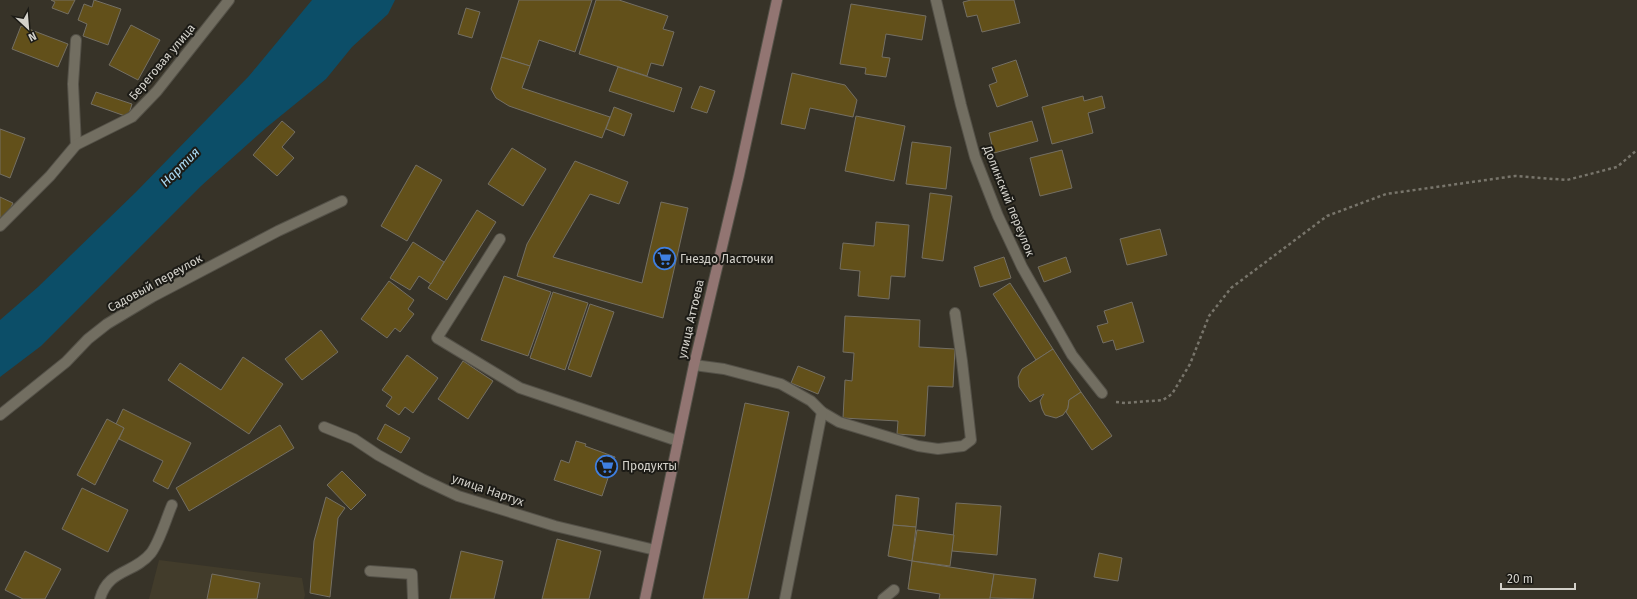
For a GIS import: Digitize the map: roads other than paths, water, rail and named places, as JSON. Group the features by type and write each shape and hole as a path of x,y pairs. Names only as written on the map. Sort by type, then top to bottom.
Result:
{"street":[{"name":"Береговая улица","path":"0,226 50,176 76,145 132,117 157,91 229,0"},
{"name":"улица Аттоева","path":"645,599 694,365 777,0"},
{"name":"Долинский переулок","path":"936,0 961,105 976,157 998,216 1022,266 1068,348 1102,393"},
{"path":"76,40 73,84 76,145"},
{"name":"Садовый переулок","path":"0,415 66,362 88,339 107,324 152,297 342,201"},
{"path":"500,239 437,338 520,388 678,441"},
{"path":"694,365 724,369 781,384 811,401 822,412 839,422 918,446 938,449 964,446 970,440 962,361 955,313"},
{"path":"785,599 822,412"},
{"name":"улица Нартух","path":"324,427 354,439 410,472 458,496 555,526 655,550"},
{"path":"100,599 106,584 113,578 139,564 151,552 172,505"},
{"path":"370,571 412,574 413,599"},
{"path":"883,599 894,590"}],"water":[{"name":"Нартия","path":"312,0 395,0 388,14 352,47 326,79 267,127 201,186 41,346 0,377 0,320 38,287 136,192 249,76"}],"place":[{"name":"Гнездо Ласточки","path":"664,259"},
{"name":"Продукты","path":"606,466"}]}
